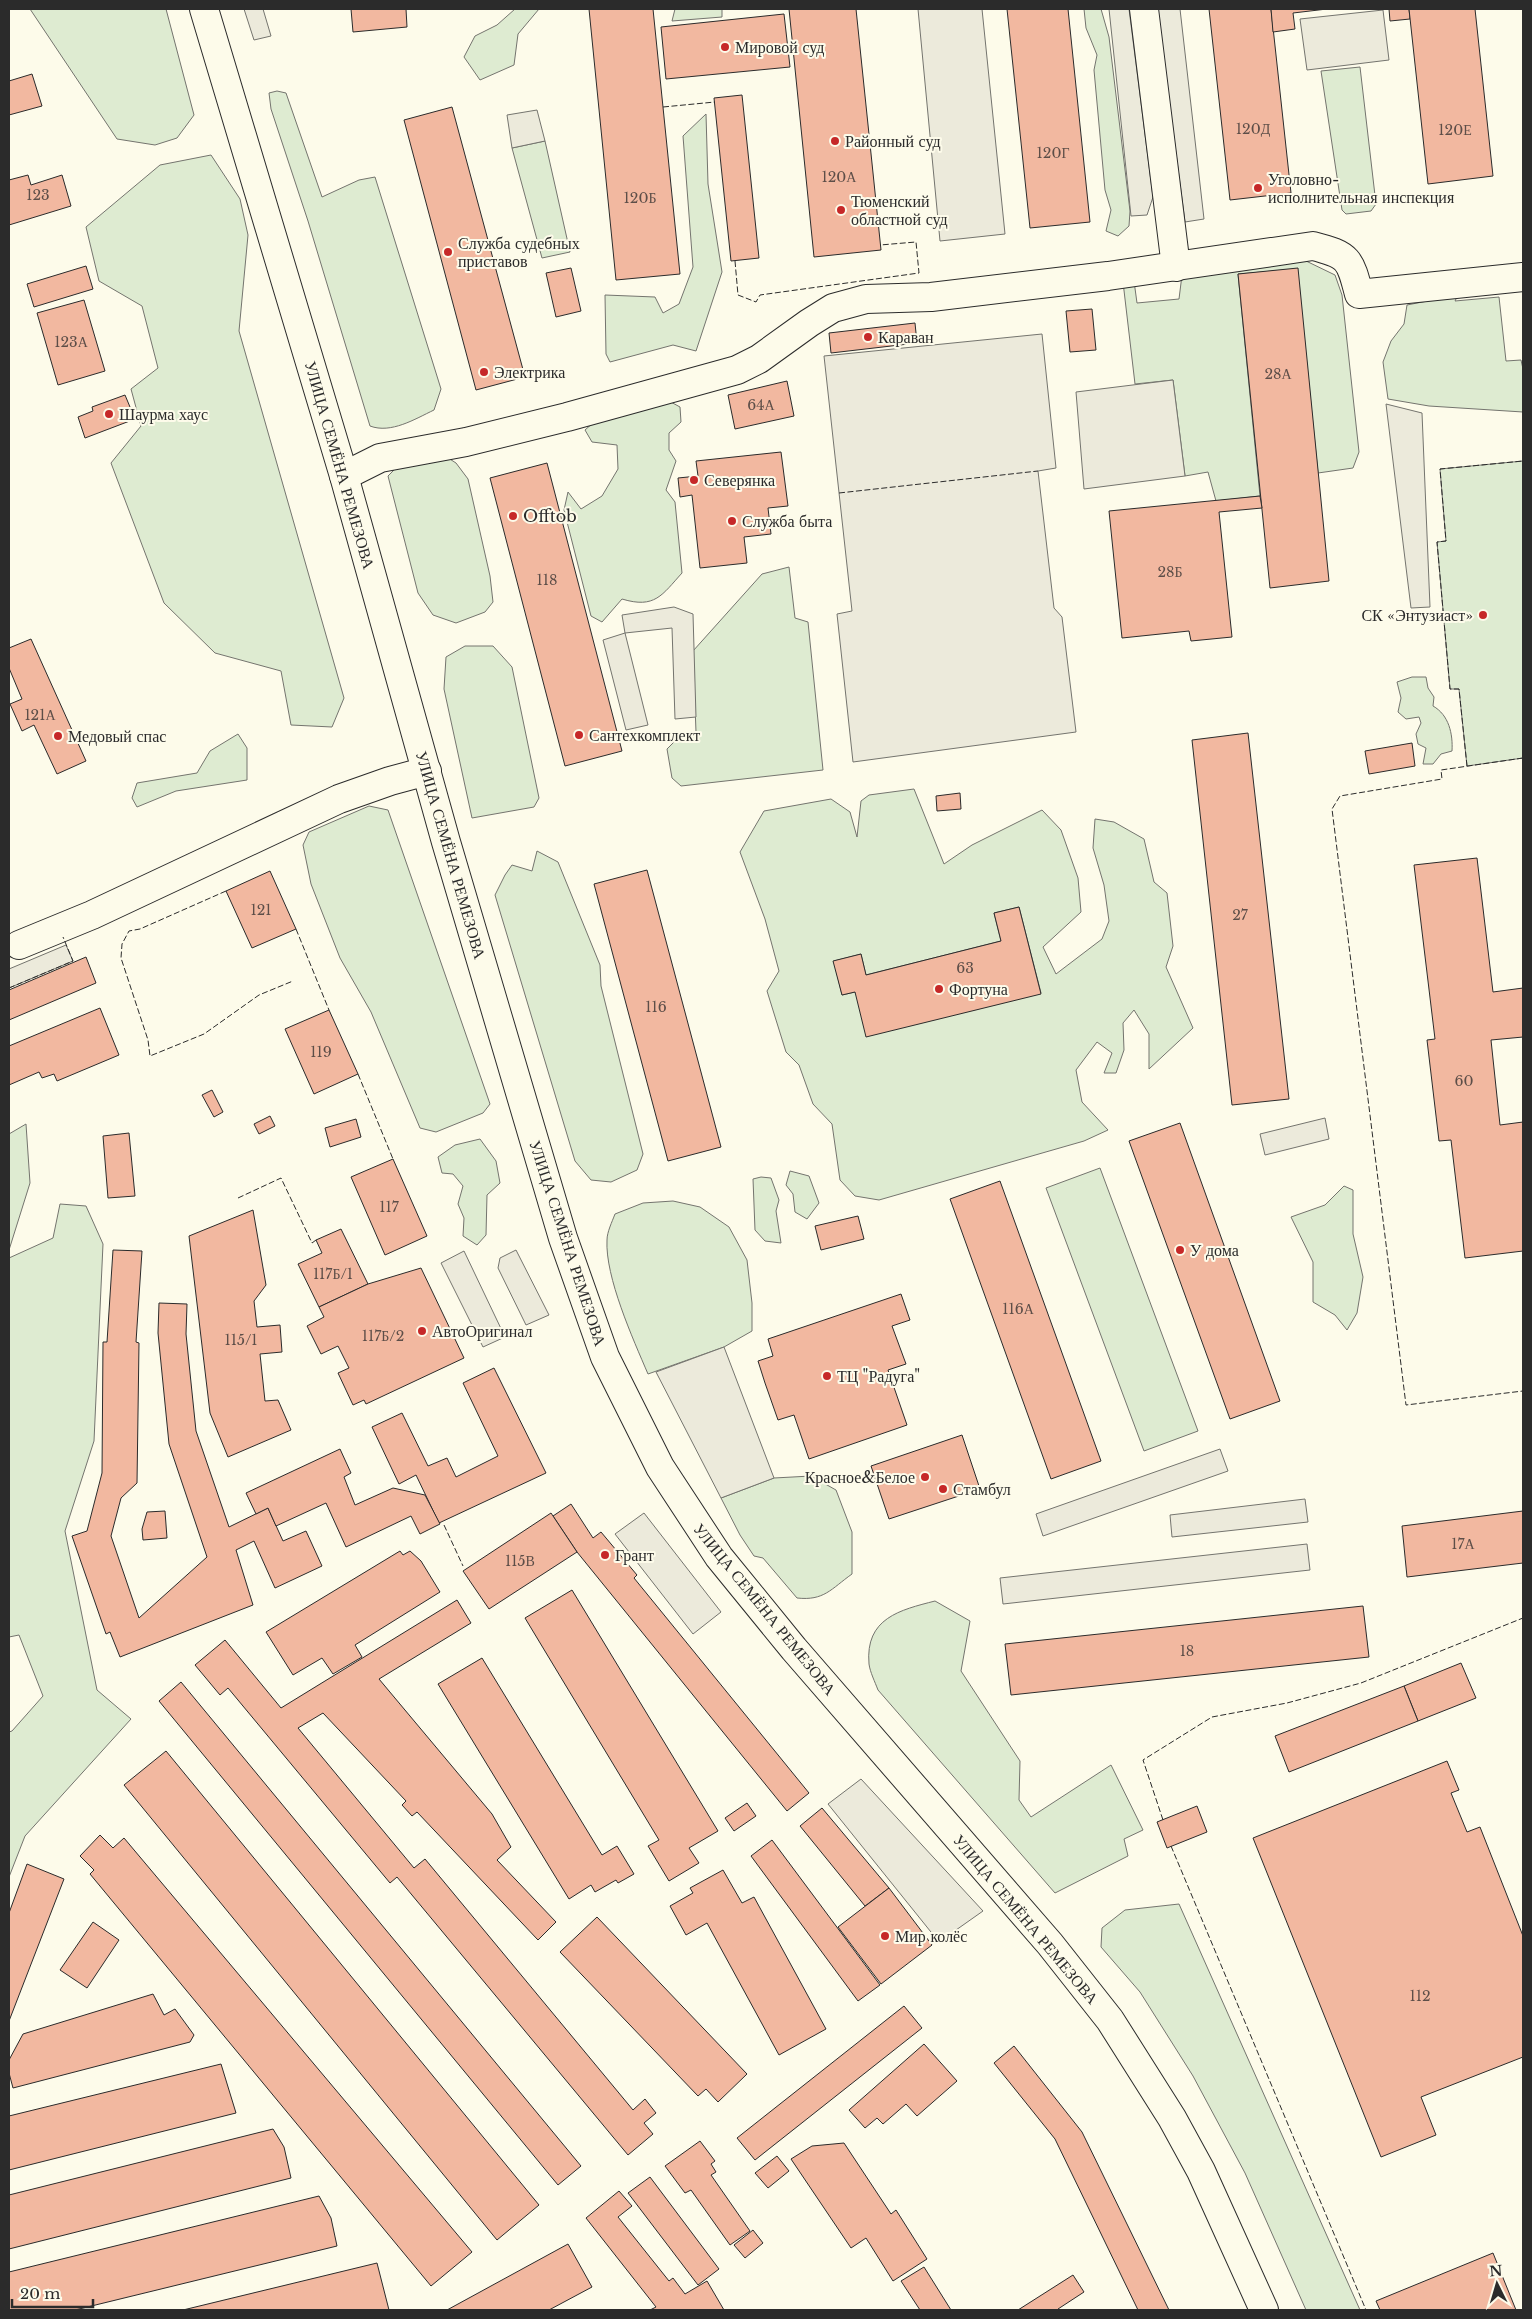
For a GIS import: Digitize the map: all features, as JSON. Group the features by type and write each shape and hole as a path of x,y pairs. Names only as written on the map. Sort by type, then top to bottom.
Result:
{"main road":[{"name":"УЛИЦА СЕМЁНА РЕМЕЗОВА","path":"204,9 344,476 426,771 563,1238 605,1357 656,1458 690,1516 719,1557 775,1626 1050,1944 1110,2020 1168,2111 1201,2170 1264,2310"},
{"path":"1144,9 1176,267"},
{"path":"344,476 380,458 466,442 567,417 737,370 758,359 833,308 866,299 931,297 1176,267 1313,246 1337,252 1352,267 1359,294 1523,278"},
{"path":"18,945 92,915 339,799 382,783 426,771"}],"green space":[{"path":"30,9 166,9 194,115 177,138 155,145 117,139"},
{"path":"515,9 539,9 518,34 514,65 480,80 464,57 475,36 497,25"},
{"path":"675,9 722,9 722,17 672,21"},
{"path":"1084,9 1101,9 1109,37 1130,211 1129,226 1118,236 1106,231 1111,210 1105,190 1094,70 1097,55 1086,28"},
{"path":"1360,67 1376,204 1371,211 1346,214 1342,210 1321,71"},
{"path":"277,91 286,93 322,197 359,180 375,177 441,389 434,410 411,421 386,428 370,426 308,221 271,109 269,93"},
{"path":"706,114 708,184 722,272 696,351 673,345 610,362 606,354 605,295 655,297 663,313 679,304 693,267 683,136"},
{"path":"545,141 570,252 542,258 512,148"},
{"path":"211,155 240,199 248,235 239,331 344,698 332,727 291,725 281,671 215,653 164,603 111,463 141,426 131,389 158,368 142,306 99,281 86,227 160,165"},
{"path":"1304,260 1335,275 1342,295 1359,452 1353,468 1318,473 1297,269 1238,274 1260,496 1216,501 1208,472 1185,476 1173,380 1135,384 1123,282 1134,281 1137,303 1179,299 1182,275"},
{"path":"1458,295 1455,301 1499,297 1506,361 1521,360 1523,369 1523,412 1429,406 1388,399 1383,362 1391,341 1404,324 1407,305"},
{"path":"669,401 680,407 681,422 669,433 669,450 676,461 666,490 675,502 682,573 657,598 642,602 622,599 602,622 591,616 564,510 568,492 581,509 602,496 618,469 617,445 592,442 585,430 594,422"},
{"path":"445,456 456,463 468,479 490,576 493,602 485,612 456,623 433,615 418,593 388,476 395,469"},
{"name":"СК «Энтузиаст»","path":"1523,461 1523,758 1467,766 1459,689 1450,689 1437,542 1446,541 1440,469"},
{"path":"789,567 795,618 808,622 823,770 681,786 672,778 667,749 678,738 696,732 693,651 762,574"},
{"path":"465,646 493,646 512,667 539,798 534,807 472,818 444,689 446,657"},
{"path":"1412,677 1426,677 1428,688 1434,697 1433,706 1443,714 1451,732 1452,751 1441,754 1433,764 1423,764 1426,748 1418,744 1416,734 1421,723 1419,717 1406,719 1398,712 1401,698 1397,682"},
{"path":"238,734 247,748 247,780 176,791 137,807 132,798 137,783 197,773 210,751"},
{"path":"914,789 944,864 972,845 1042,810 1061,830 1078,878 1081,912 1043,947 1056,974 1102,939 1109,921 1104,885 1093,848 1095,819 1114,822 1144,839 1154,882 1167,893 1173,946 1166,967 1193,1028 1149,1069 1149,1034 1134,1010 1123,1023 1124,1050 1116,1073 1104,1073 1112,1053 1097,1042 1076,1070 1082,1102 1108,1130 1084,1141 879,1200 855,1196 840,1180 832,1124 813,1104 799,1065 786,1052 767,991 779,971 765,919 740,852 764,811 831,799 850,812 857,837 861,801 869,795","holes":["1019,907 1041,993 855,992 842,995 834,961 861,954 866,975 1001,941 994,913"]},
{"path":"369,806 388,810 490,1104 483,1113 436,1132 420,1128 371,1012 340,958 311,884 303,845 309,832"},
{"path":"537,851 558,862 600,965 601,986 643,1154 637,1170 611,1182 591,1180 575,1161 495,895 512,865 532,871"},
{"path":"26,1124 30,1183 9,1250 9,1134"},
{"path":"480,1139 496,1161 500,1183 487,1195 486,1235 477,1245 463,1236 464,1218 458,1204 463,1186 453,1174 442,1173 438,1157 455,1145"},
{"path":"1100,1168 1198,1431 1144,1451 1046,1188"},
{"path":"790,1171 809,1176 819,1203 807,1219 795,1212 793,1194 786,1185"},
{"path":"761,1177 771,1178 779,1200 776,1211 781,1243 765,1241 755,1230 753,1179"},
{"path":"1344,1186 1353,1190 1353,1234 1363,1277 1357,1313 1347,1330 1335,1315 1313,1302 1313,1262 1291,1217 1325,1205"},
{"path":"673,1201 700,1207 729,1227 747,1260 752,1303 752,1331 724,1347 648,1374 615,1289 610,1272 607,1237 615,1214 643,1203"},
{"path":"60,1204 86,1206 103,1244 94,1441 65,1531 97,1690 131,1719 25,1836 9,1877 9,1732 43,1696 19,1635 9,1637 9,1258 53,1238"},
{"path":"811,1476 836,1490 852,1532 852,1574 821,1596 797,1598 763,1558 754,1556 740,1535 721,1498 774,1478"},
{"path":"935,1601 970,1621 961,1671 1020,1761 1019,1800 1031,1817 1111,1765 1143,1830 1124,1839 1128,1856 1055,1893 878,1690 871,1674 869,1648 879,1626 887,1619 909,1608"},
{"path":"1179,1904 1360,2310 1306,2310 1245,2173 1193,2076 1140,1992 1101,1947 1102,1928 1125,1910"}],"shaded area":[{"path":"244,9 263,9 271,36 254,40"},
{"path":"918,9 982,9 1005,234 940,241"},
{"path":"1109,9 1129,9 1153,197 1147,215 1131,216"},
{"path":"1157,9 1180,9 1204,219 1185,222"},
{"path":"1383,10 1389,60 1307,70 1300,19"},
{"path":"537,110 545,141 512,148 507,115"},
{"path":"1042,334 1056,468 1038,471 1054,608 1062,617 1076,732 853,762 837,614 852,611 824,356"},
{"path":"1173,380 1185,476 1084,489 1076,392"},
{"path":"1386,404 1422,413 1430,607 1411,608"},
{"path":"674,607 693,614 696,717 675,719 672,628 625,633 622,615"},
{"path":"625,633 648,725 626,730 603,640"},
{"path":"66,945 73,961 9,988 9,969"},
{"path":"1325,1118 1329,1139 1265,1155 1260,1134"},
{"path":"516,1250 549,1315 526,1325 498,1268 500,1258"},
{"path":"464,1251 505,1337 483,1347 441,1263"},
{"path":"724,1347 774,1478 721,1498 656,1372"},
{"path":"1220,1449 1228,1471 1043,1536 1036,1514"},
{"path":"1305,1499 1308,1522 1172,1537 1170,1515"},
{"path":"644,1513 721,1612 693,1634 615,1534"},
{"path":"1307,1544 1310,1570 1003,1604 1000,1578"},
{"path":"861,1779 983,1911 939,1942 828,1804"}],"building":[{"path":"351,9 406,9 407,27 353,32"},
{"path":"589,9 653,9 680,274 616,280"},
{"path":"789,9 856,9 881,250 814,257"},
{"path":"1007,9 1068,9 1090,222 1030,228"},
{"path":"1209,9 1271,9 1291,193 1230,200"},
{"path":"1271,9 1327,9 1293,13 1295,29 1273,32"},
{"path":"1389,9 1409,9 1410,19 1390,21"},
{"path":"1409,9 1475,9 1493,176 1428,184"},
{"name":"Мировой суд","path":"784,14 790,67 666,79 661,27"},
{"path":"32,74 42,106 9,115 9,81"},
{"path":"742,95 759,258 731,261 714,98"},
{"path":"452,107 525,377 476,390 404,120"},
{"path":"28,175 31,185 62,175 71,206 9,225 9,180"},
{"path":"86,266 93,289 34,307 27,284"},
{"path":"571,268 581,311 556,317 546,273"},
{"path":"1298,268 1329,581 1270,588 1238,274"},
{"path":"84,300 105,371 58,385 37,313"},
{"path":"1092,309 1096,350 1070,352 1066,311"},
{"path":"915,323 917,343 831,353 829,333"},
{"path":"787,381 794,416 735,429 728,395"},
{"name":"Шаурма хаус","path":"125,395 135,419 85,438 78,417 93,411 92,407"},
{"name":"Служба быта","path":"781,452 788,506 768,508 771,534 744,537 747,563 700,568 692,495 680,497 678,478 698,476 696,461"},
{"path":"547,463 622,751 565,766 490,478"},
{"path":"1260,496 1262,508 1219,512 1232,637 1191,641 1189,631 1122,638 1109,511"},
{"path":"31,639 86,761 57,774 34,725 22,731 10,704 22,699 9,668 9,648"},
{"path":"1248,733 1289,1099 1232,1105 1192,740"},
{"path":"1412,743 1415,766 1369,774 1365,751"},
{"path":"960,793 961,809 937,811 936,796"},
{"path":"1477,858 1493,992 1523,988 1523,1037 1491,1040 1500,1125 1523,1122 1523,1251 1465,1258 1451,1140 1439,1141 1427,1040 1435,1039 1414,865"},
{"path":"647,870 721,1147 668,1161 594,884"},
{"path":"270,871 296,929 252,948 226,891"},
{"path":"1019,907 1041,994 866,1037 855,992 842,995 833,961 861,954 866,975 1001,941 994,913"},
{"path":"86,957 96,983 9,1020 9,990"},
{"path":"100,1008 119,1055 57,1081 54,1074 42,1078 39,1072 9,1085 9,1046"},
{"path":"329,1010 358,1074 314,1094 285,1029"},
{"path":"212,1090 223,1112 214,1117 202,1095"},
{"path":"270,1116 275,1126 259,1134 254,1124"},
{"path":"356,1119 361,1137 330,1147 325,1128"},
{"path":"1180,1123 1280,1401 1230,1419 1129,1141"},
{"path":"129,1133 135,1196 108,1198 103,1136"},
{"path":"393,1159 427,1236 385,1255 351,1177"},
{"path":"1000,1181 1101,1461 1051,1479 950,1199"},
{"path":"253,1210 266,1285 254,1301 257,1327 280,1325 282,1352 260,1354 265,1401 278,1400 291,1430 228,1457 210,1413 189,1236"},
{"path":"858,1216 864,1239 821,1250 815,1226"},
{"path":"341,1229 368,1284 319,1307 298,1264 322,1253 316,1240"},
{"path":"113,1250 142,1251 136,1342 139,1343 137,1483 121,1498 111,1536 139,1618 207,1557 169,1444 158,1333 159,1303 187,1304 186,1334 196,1431 229,1527 268,1508 283,1541 306,1531 322,1566 275,1588 254,1541 236,1550 253,1605 120,1657 110,1632 106,1634 72,1536 87,1531 102,1473 103,1342 107,1342"},
{"path":"421,1268 464,1358 366,1404 364,1400 353,1405 338,1373 349,1368 338,1346 321,1354 307,1326 324,1317 319,1307 368,1284"},
{"name":"ТЦ \"Радуга\"","path":"901,1294 910,1320 892,1326 906,1364 888,1370 907,1425 809,1459 794,1415 778,1420 765,1383 758,1361 773,1356 768,1339"},
{"path":"494,1368 546,1473 439,1523 416,1475 399,1484 372,1427 402,1413 428,1466 447,1458 456,1477 498,1456 463,1383"},
{"name":"Красное&Белое","path":"962,1435 980,1489 889,1519 871,1466"},
{"path":"340,1449 351,1473 344,1477 355,1505 393,1488 425,1495 440,1524 420,1534 411,1516 346,1547 326,1503 276,1526 268,1508 256,1514 246,1493"},
{"path":"571,1504 593,1538 601,1532 637,1575 634,1578 809,1793 787,1811 577,1552 553,1516"},
{"path":"165,1511 167,1538 143,1540 142,1529 147,1512"},
{"path":"1523,1511 1523,1563 1407,1577 1402,1526"},
{"path":"551,1513 577,1552 489,1609 463,1571"},
{"path":"400,1551 403,1555 410,1551 421,1561 440,1592 355,1645 362,1657 333,1674 322,1658 293,1675 266,1632"},
{"path":"572,1590 718,1831 689,1848 699,1863 669,1881 648,1846 659,1840 525,1618"},
{"path":"457,1600 471,1623 379,1679 492,1814 511,1847 497,1860 556,1922 538,1940 417,1812 412,1816 402,1805 406,1801 323,1713 298,1728 414,1868 425,1859 633,2110 645,2099 656,2113 644,2123 653,2134 628,2155 397,1877 390,1883 228,1688 220,1695 195,1665 225,1640 281,1708"},
{"path":"1363,1606 1369,1657 1011,1695 1005,1644"},
{"path":"482,1658 602,1855 617,1846 634,1874 618,1883 616,1880 595,1892 591,1885 569,1899 438,1684"},
{"path":"1461,1663 1476,1698 1418,1721 1404,1686"},
{"path":"181,1682 581,2166 558,2185 159,1701"},
{"path":"1404,1686 1418,1721 1289,1772 1275,1736"},
{"path":"166,1751 539,2205 497,2240 124,1785"},
{"path":"1447,1761 1459,1790 1451,1793 1467,1832 1480,1827 1523,1936 1523,2057 1421,2097 1436,2135 1381,2157 1253,1838"},
{"path":"747,1803 756,1816 734,1831 725,1818"},
{"path":"1197,1806 1207,1832 1167,1848 1157,1822"},
{"path":"822,1808 889,1888 865,1906 800,1826"},
{"path":"100,1835 113,1848 124,1838 472,2252 431,2286 90,1874 94,1870 80,1856"},
{"path":"772,1840 880,1985 858,2001 751,1856"},
{"path":"27,1864 64,1879 9,2021 9,1913"},
{"path":"723,1870 742,1903 754,1897 826,2029 779,2055 707,1923 686,1935 670,1906 693,1893 690,1888"},
{"name":"Мир колёс","path":"889,1888 932,1945 881,1984 838,1927"},
{"path":"597,1917 747,2074 718,2102 706,2089 698,2096 560,1952"},
{"path":"93,1922 119,1940 87,1988 60,1970"},
{"path":"153,1994 164,2015 175,2009 194,2035 190,2042 13,2088 9,2073 9,2060 23,2034"},
{"path":"904,2006 922,2028 755,2160 737,2138"},
{"path":"924,2044 957,2081 917,2116 906,2104 883,2124 877,2118 865,2128 849,2110"},
{"path":"1014,2046 1082,2132 1169,2310 1138,2310 1055,2139 994,2063"},
{"path":"221,2064 236,2113 9,2170 9,2116"},
{"path":"273,2129 284,2147 291,2178 9,2249 9,2195"},
{"path":"700,2141 715,2161 711,2164 716,2172 711,2175 750,2231 730,2245 691,2190 685,2193 665,2166"},
{"path":"844,2143 891,2214 896,2210 927,2259 893,2281 866,2238 851,2248 791,2159 812,2146"},
{"path":"777,2156 789,2171 768,2188 755,2173"},
{"path":"650,2177 719,2269 698,2285 628,2193"},
{"path":"619,2191 632,2206 618,2217 669,2281 673,2278 685,2294 707,2281 724,2310 650,2310 656,2307 586,2218"},
{"path":"319,2196 331,2218 337,2246 75,2310 9,2310 9,2272"},
{"path":"753,2230 763,2243 745,2258 734,2245"},
{"path":"568,2244 592,2287 549,2310 447,2310"},
{"path":"1493,2253 1516,2310 1380,2310 1376,2301"},
{"path":"377,2263 389,2310 183,2310"},
{"path":"924,2267 951,2310 920,2310 901,2281"},
{"path":"1073,2275 1084,2292 1059,2310 1018,2310"}],"fence":[{"path":"663,107 715,102"},
{"path":"735,261 738,295 756,302 760,295 919,273 916,242 880,245"},
{"path":"1467,766 1459,689 1450,689 1437,542 1446,541 1440,469 1523,461"},
{"path":"839,493 1038,471"},
{"path":"1523,758 1441,770 1442,779 1340,796 1332,809 1406,1405 1523,1391"},
{"path":"226,891 140,929 129,931 122,944 121,958 148,1040 150,1056 204,1034 259,995 293,981"},
{"path":"296,929 329,1010"},
{"path":"9,988 73,961 63,937"},
{"path":"358,1074 393,1159"},
{"path":"238,1198 281,1178 312,1243 316,1240"},
{"path":"444,1525 463,1566"},
{"path":"1163,1820 1143,1760 1212,1717 1287,1703 1361,1683 1523,1618"},
{"path":"1171,1846 1366,2310"}],"place":[{"name":"Мировой суд","path":"725,47"},
{"name":"Районный суд","path":"835,141"},
{"name":"Уголовно- исполнительная инспекция","path":"1258,188"},
{"name":"Тюменский областной суд","path":"841,210"},
{"name":"Служба судебных приставов","path":"448,252"},
{"name":"Караван","path":"868,337"},
{"name":"Электрика","path":"484,372"},
{"name":"Шаурма хаус","path":"109,414"},
{"name":"Северянка","path":"694,480"},
{"name":"Offtob","path":"513,516"},
{"name":"Служба быта","path":"732,521"},
{"name":"СК «Энтузиаст»","path":"1483,615"},
{"name":"Сантехкомплект","path":"579,735"},
{"name":"Медовый спас","path":"58,736"},
{"name":"Фортуна","path":"939,989"},
{"name":"У дома","path":"1180,1250"},
{"name":"АвтоОригинал","path":"422,1331"},
{"name":"ТЦ \"Радуга\"","path":"827,1376"},
{"name":"Красное&Белое","path":"925,1477"},
{"name":"Стамбул","path":"943,1489"},
{"name":"Грант","path":"605,1555"},
{"name":"Мир колёс","path":"885,1936"}]}
